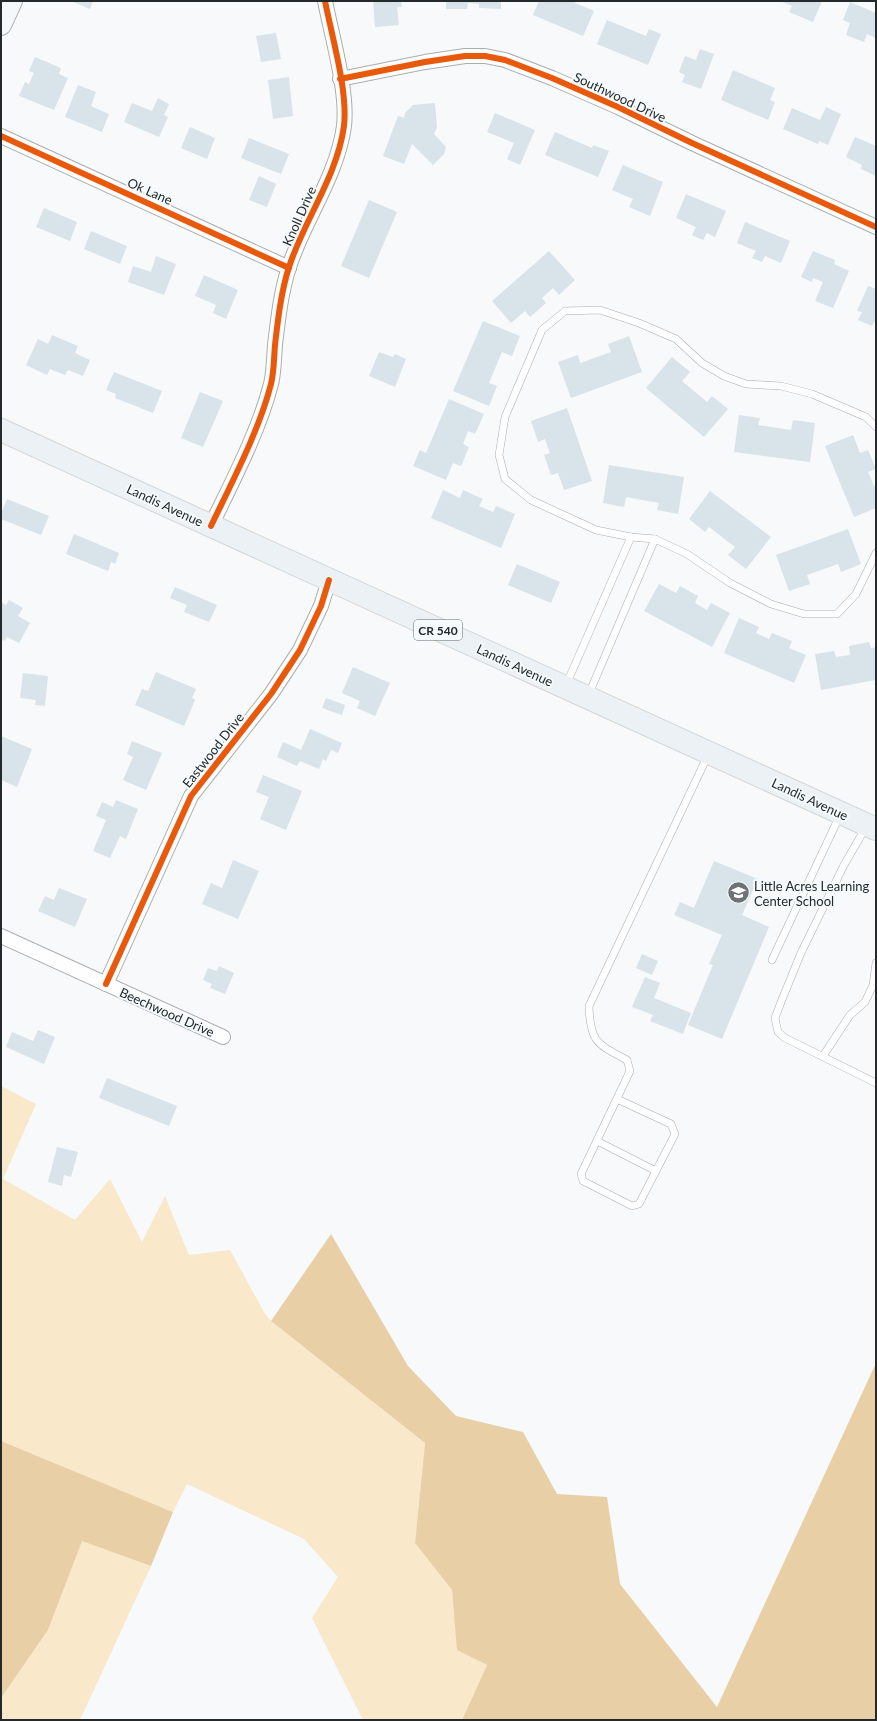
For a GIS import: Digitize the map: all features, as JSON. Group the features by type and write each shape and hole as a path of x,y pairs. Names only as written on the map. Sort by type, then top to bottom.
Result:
{"main road":[{"path":"1,25 12,1"},
{"name":"Landis Avenue","path":"1,430 871,827"}],"street":[{"name":"Knoll Drive","path":"211,526 258,422 270,389 280,303 289,268 337,154 343,128 344,114 340,79 325,1"},
{"name":"Southwood Drive","path":"340,79 425,62 465,56 486,56 505,60 552,78 618,107 692,143 876,227"},
{"name":"Ok Lane","path":"1,136 289,268"},
{"name":"Eastwood Drive","path":"106,984 191,796 271,694 300,650 322,606 329,580"},
{"name":"Beechwood Drive","path":"1,936 223,1037"}],"lane":[{"path":"876,427 866,417 812,394 781,386 746,384 724,376 702,363 676,339 639,323 600,310 566,310 542,330 505,417 499,455 505,479 531,500 596,530 631,537 655,539 687,554 730,584 771,604 804,614 837,614 856,594 876,553"},
{"path":"564,687 631,537"},
{"path":"587,698 655,539"},
{"path":"616,1099 671,1124 675,1134 638,1204 632,1206 583,1181 581,1174 616,1099 630,1071 626,1060 603,1046 593,1037 589,1006 709,753"},
{"path":"772,960 841,813"},
{"path":"871,827 844,865 801,953 775,1018 778,1032 785,1038 876,1083"},
{"path":"823,1056 850,1015 865,1002 873,985 876,963"},
{"path":"597,1141 656,1171"}],"shaded area":[{"path":"1,1086 36,1104 3,1179 75,1220 110,1179 142,1242 165,1196 189,1255 230,1250 264,1312 271,1321 425,1443 415,1543 452,1590 458,1650 487,1665 462,1720 363,1720 312,1618 338,1577 304,1539 187,1484 173,1512 1,1441"},
{"path":"331,1234 408,1366 456,1416 523,1432 557,1494 607,1497 620,1584 717,1707 876,1363 876,1720 462,1720 487,1665 457,1650 452,1590 415,1543 425,1443 271,1321"},
{"path":"1,1441 173,1512 151,1566 82,1541 48,1630 1,1698"},
{"path":"82,1540 151,1566 80,1720 1,1720 1,1698 48,1630"}],"building":[{"path":"71,1 93,1 90,9"},
{"path":"373,1 401,1 402,7 397,7 399,25 375,27"},
{"path":"446,1 501,1 501,9 479,8 479,4 468,3 467,9 446,9"},
{"path":"539,1 576,1 575,3 594,11 583,36 533,15"},
{"path":"780,1 822,1 813,22 789,12 792,6"},
{"path":"850,2 876,13 876,38 867,34 864,42 846,35 850,23 843,20"},
{"path":"607,20 646,36 649,29 661,34 648,65 597,44"},
{"path":"276,33 281,59 261,62 256,36"},
{"path":"700,49 714,54 701,89 682,82 685,75 679,72 685,56 696,60"},
{"path":"35,57 61,68 59,74 68,78 54,110 19,96 25,82 29,84 34,73 29,71"},
{"path":"733,70 775,88 770,100 775,102 768,120 721,100"},
{"path":"289,77 293,116 273,119 268,80"},
{"path":"78,85 96,92 91,106 109,114 102,132 65,117"},
{"path":"158,98 169,104 164,115 168,117 159,137 124,122 132,103 152,111"},
{"path":"435,103 437,127 434,134 446,147 444,154 433,165 412,144 404,164 383,156 398,116 404,118 405,113 413,105"},
{"path":"826,107 841,114 828,145 819,141 818,144 783,129 792,108 820,120"},
{"path":"495,113 535,130 520,165 507,159 514,143 487,132"},
{"path":"190,127 215,138 207,159 181,148"},
{"path":"555,132 592,148 593,145 609,151 598,177 545,155"},
{"path":"855,137 876,146 876,176 861,169 862,165 846,157"},
{"path":"249,138 289,154 281,174 241,158"},
{"path":"623,165 663,182 650,216 629,207 633,199 612,190"},
{"path":"259,176 276,184 267,207 249,200"},
{"path":"686,194 726,211 715,237 707,233 703,240 692,235 696,227 676,218"},
{"path":"369,200 397,212 369,278 341,266"},
{"path":"44,208 77,222 70,241 36,227"},
{"path":"745,222 790,241 781,263 765,256 762,262 752,258 756,251 737,243"},
{"path":"91,231 127,246 120,264 84,249"},
{"path":"549,251 575,280 559,295 553,288 542,298 546,303 530,317 525,311 511,323 492,301"},
{"path":"813,251 835,260 834,264 849,271 833,308 815,301 823,282 813,278 812,282 801,277"},
{"path":"156,256 176,264 164,295 128,282 133,266 151,272"},
{"path":"204,275 238,290 226,319 213,313 216,305 195,296"},
{"path":"868,286 876,289 876,319 872,326 858,320 862,312 857,311"},
{"path":"483,321 520,336 512,356 502,352 489,383 497,386 489,406 453,391"},
{"path":"52,335 78,346 75,353 90,360 83,376 68,370 65,375 50,369 47,375 26,365 38,339 48,344"},
{"path":"629,336 642,372 571,398 558,362 578,355 580,363 611,352 608,344"},
{"path":"379,352 393,357 395,354 406,359 395,387 369,376"},
{"path":"672,357 690,372 682,381 707,402 712,396 728,409 704,437 646,388"},
{"path":"114,372 162,391 153,413 115,398 116,394 106,390"},
{"path":"200,392 223,401 203,447 181,438"},
{"path":"449,399 484,414 475,434 468,431 463,444 469,447 461,466 453,463 446,480 413,466 420,450 426,453"},
{"path":"567,408 592,481 564,490 558,473 551,475 544,455 550,453 545,439 538,442 531,421"},
{"path":"739,415 760,418 758,425 791,430 793,420 815,423 810,462 734,452"},
{"path":"853,435 860,453 868,450 876,469 868,472 874,486 876,485 876,508 854,517 825,446"},
{"path":"609,465 684,477 678,514 657,510 659,503 626,497 624,507 603,503"},
{"path":"443,490 460,498 463,490 483,499 479,506 493,512 496,506 515,514 501,548 431,518"},
{"path":"710,491 771,537 746,569 728,555 735,547 709,527 705,532 689,519"},
{"path":"7,499 49,516 41,535 1,519 1,514"},
{"path":"848,529 861,564 841,572 838,564 807,575 810,584 789,591 776,555"},
{"path":"74,534 119,553 115,564 111,562 108,571 66,554"},
{"path":"517,564 560,582 551,603 508,585"},
{"path":"659,584 676,593 680,586 698,596 695,603 707,610 711,603 730,613 712,647 644,611"},
{"path":"175,587 217,605 209,622 184,612 187,605 170,598"},
{"path":"9,600 23,608 18,616 30,623 19,643 7,637 4,641 1,639 1,602 6,605"},
{"path":"739,618 759,627 756,633 769,639 772,633 792,641 789,648 806,655 794,683 724,653"},
{"path":"869,642 871,648 876,647 876,680 821,690 815,654 834,651 836,657 850,655 849,646"},
{"path":"353,667 390,683 375,716 357,708 360,701 342,693"},
{"path":"156,672 196,689 192,698 195,700 184,726 135,705 142,689 148,691"},
{"path":"23,673 48,676 45,706 35,705 36,700 20,698"},
{"path":"326,698 345,705 342,715 322,708"},
{"path":"310,729 342,743 338,753 331,750 326,761 323,759 319,769 300,761 297,766 277,757 283,742 301,750"},
{"path":"1,736 32,749 17,787 1,780"},
{"path":"132,741 162,753 146,790 123,780 133,757 127,754"},
{"path":"263,775 302,791 286,830 260,819 269,797 256,792"},
{"path":"116,800 138,809 126,839 120,836 110,858 93,851 106,820 96,816 102,802 113,807"},
{"path":"233,860 259,871 238,919 202,904 211,883 222,888"},
{"path":"714,861 758,879 742,915 769,927 722,1039 688,1025 713,965 709,964 722,935 674,915 680,902 694,908"},
{"path":"59,888 87,899 75,927 38,911 45,896 54,900"},
{"path":"642,954 658,961 652,975 636,968"},
{"path":"219,966 234,973 225,994 210,988 212,984 203,980 208,968 217,971"},
{"path":"645,977 660,983 654,998 691,1013 683,1034 650,1021 653,1015 632,1007"},
{"path":"38,1030 55,1037 44,1064 6,1047 12,1032 33,1041"},
{"path":"107,1078 177,1106 169,1126 99,1098"},
{"path":"57,1147 78,1152 71,1177 64,1175 62,1186 48,1182"}],"cycle path":[{"path":"211,526 260,420 272,379 279,315 286,276 295,250 335,163 340,145 344,126 344,97 339,64 325,1"},
{"path":"340,79 425,62 465,56 485,56 505,60 552,78 618,107 692,143 876,227"},
{"path":"1,136 289,268"},
{"path":"106,984 191,796 271,694 300,650 321,606 329,580"}],"place":[{"name":"Little Acres Learning Center School","path":"739,893"}]}
